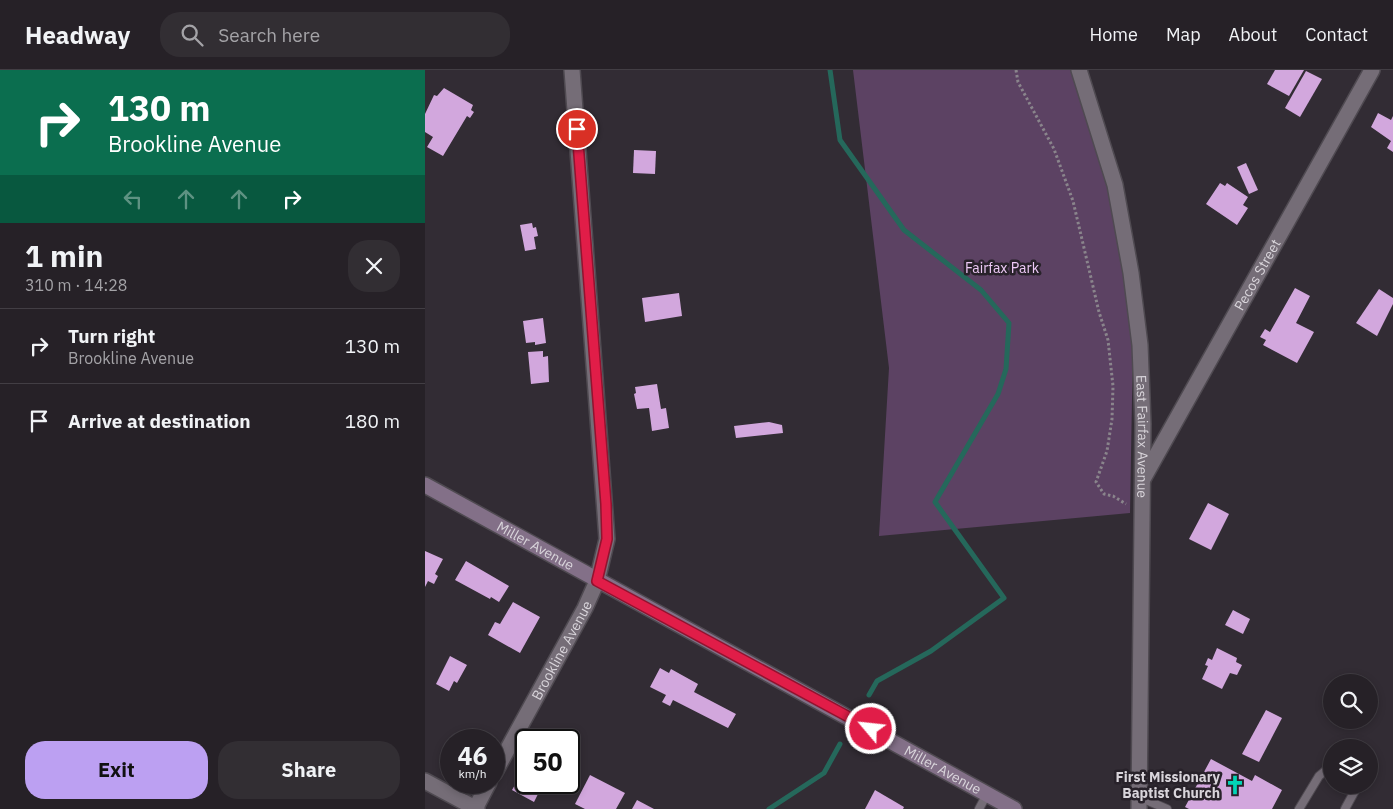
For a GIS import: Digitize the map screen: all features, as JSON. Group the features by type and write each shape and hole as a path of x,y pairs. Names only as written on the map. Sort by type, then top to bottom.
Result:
{"main road":[{"name":"Miller Avenue","path":"425,485 1014,809"}],"street":[{"name":"Brookline Avenue","path":"505,754 585,608 597,581 607,539 606,504 572,70"},
{"name":"East Fairfax Avenue","path":"1079,70 1115,185 1131,273 1140,345 1142,480 1139,803"},
{"name":"Pecos Street","path":"1142,480 1372,70"},
{"path":"425,781 476,809 483,794"}],"lane":[{"path":"1299,809 1319,776 1323,773"},
{"path":"979,809 987,794"},
{"path":"1345,809 1353,794"},
{"path":"1139,803 1167,809"}],"path":[{"path":"1016,70 1018,82 1053,149 1073,201 1099,312 1108,340 1113,386 1113,419 1107,451 1096,482 1104,494 1113,496 1127,505"}],"green space":[{"name":"Fairfax Park","path":"853,70 1074,70 1120,221 1133,341 1130,513 879,536 889,368"}],"building":[{"path":"1275,70 1304,70 1289,96 1267,84"},
{"path":"1306,71 1322,79 1300,117 1285,108"},
{"path":"444,88 473,105 471,110 474,112 470,118 467,116 443,156 427,147 433,137 425,132 425,114 434,95 437,96"},
{"path":"1378,113 1391,120 1393,116 1393,152 1387,148 1391,141 1371,127"},
{"path":"634,150 656,151 655,174 633,173"},
{"path":"1246,163 1258,190 1249,194 1237,167"},
{"path":"1220,183 1225,186 1227,183 1248,197 1243,205 1248,208 1237,225 1206,204"},
{"path":"532,223 533,228 536,227 538,236 534,237 536,249 525,251 520,225"},
{"path":"1295,288 1310,296 1296,323 1314,332 1297,363 1263,345 1266,340 1260,337 1265,329 1270,332"},
{"path":"1379,289 1393,298 1393,304 1377,336 1356,323"},
{"path":"679,293 682,316 645,322 642,298"},
{"path":"543,318 546,343 535,345 535,342 526,343 523,321"},
{"path":"543,351 543,357 548,356 549,382 531,384 528,352"},
{"path":"657,384 661,409 666,408 669,428 652,431 649,408 637,409 634,394 636,393 635,387"},
{"path":"769,422 782,425 783,433 736,438 734,426"},
{"path":"1208,503 1229,514 1211,550 1189,539"},
{"path":"425,551 443,559 435,574 438,576 434,584 428,581 425,587"},
{"path":"466,561 509,586 499,602 455,580"},
{"path":"513,602 540,617 520,653 488,635 495,622 500,624"},
{"path":"1233,610 1250,619 1243,634 1225,625"},
{"path":"1217,648 1237,658 1236,662 1242,665 1237,675 1230,673 1222,689 1202,679 1208,666 1205,665 1208,658 1212,660"},
{"path":"450,656 467,665 457,683 454,681 449,691 436,684"},
{"path":"660,668 669,673 671,669 698,684 694,692 736,714 728,728 673,700 670,706 662,702 666,695 650,687"},
{"path":"1266,710 1282,718 1259,762 1242,754"},
{"name":"First Missionary Baptist Church","path":"1211,759 1252,781 1255,775 1282,790 1272,809 1189,809 1185,807"},
{"path":"590,775 625,793 616,809 585,809 575,804"},
{"path":"875,790 904,807 903,809 865,809"},
{"path":"519,794 538,794 534,802"},
{"path":"637,800 654,809 632,809"}],"waterway":[{"path":"830,70 840,140 904,230 981,290 1009,323 1006,369 998,394 935,502 1004,598 931,651 877,681 869,695"},
{"path":"769,809 824,773 840,744"}],"place":[{"name":"First Missionary Baptist Church","path":"1235,785"}],"route":[{"path":"577,129 606,504 607,539 597,581 871,729"}]}
